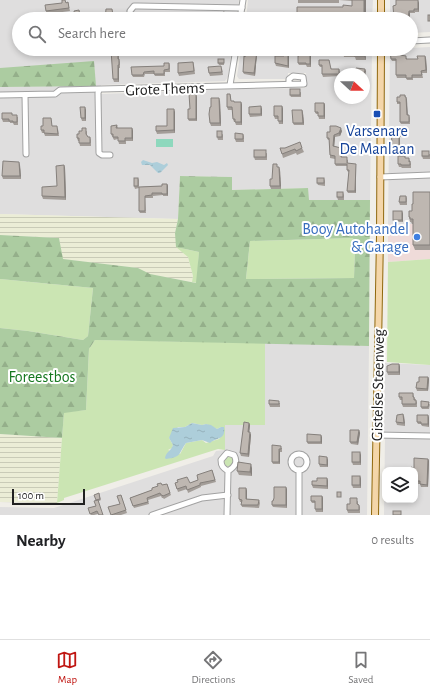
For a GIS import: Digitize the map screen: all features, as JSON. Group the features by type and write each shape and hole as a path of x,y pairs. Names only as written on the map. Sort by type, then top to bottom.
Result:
{"main road":[{"path":"381,0 381,12"},
{"name":"Gistelse Steenweg","path":"375,515 380,255 381,56"}],"street":[{"path":"241,12 243,0"},
{"path":"130,11 134,6 242,8"},
{"path":"418,41 430,40"},
{"path":"230,85 235,56"},
{"name":"Grote Thems","path":"0,95 55,94 60,90 289,84"},
{"path":"99,90 100,153 102,155 110,155"},
{"path":"25,95 26,154"},
{"path":"380,176 430,175"},
{"path":"376,435 430,436"},
{"path":"299,470 299,515"},
{"path":"227,515 228,471"},
{"path":"155,514 202,498 228,495"}],"shaded area":[{"path":"0,0 239,0 238,12 12,12 12,56 231,56 228,77 225,81 101,85 101,94 306,88 306,73 288,73 288,79 239,79 237,76 240,56 372,56 370,200 308,200 308,188 232,190 231,177 180,176 178,219 0,214"},
{"path":"248,0 373,0 372,12 247,12"},
{"path":"390,0 430,0 430,32 418,33 418,12 390,12"},
{"path":"430,47 430,224 388,224 390,56 418,56 418,48"},
{"path":"388,224 430,224 430,259 388,262"},
{"path":"265,343 369,346 367,515 0,515 0,507 54,508 213,456 216,451 225,450 225,425 265,425"},
{"path":"385,363 430,365 430,433 384,432"},
{"path":"385,437 430,438 430,515 384,515 384,503 418,503 418,467 385,467"}],"green space":[{"path":"94,61 96,86 0,87 0,68"},
{"path":"156,139 173,139 173,147 156,147"},
{"name":"Foreestbos","path":"180,176 232,177 232,190 308,188 309,200 370,200 369,346 95,340 89,349 86,410 64,413 62,438 0,434 0,328 83,340 88,336 93,288 0,279 0,235 59,238 63,259 138,268 150,274 196,283 199,252 176,247 175,233 178,219","holes":["353,238 355,248 354,278 246,279 250,241"]},
{"path":"0,214 178,219 175,233 188,257 193,276 192,282 149,274 138,268 62,259 59,238 0,235"},
{"path":"353,238 355,248 354,278 246,279 250,241"},
{"path":"176,247 199,252 197,283 192,282 193,276 188,257"},
{"path":"430,259 430,365 387,362 388,262"},
{"path":"0,279 93,288 88,336 83,340 0,328"},
{"path":"95,340 265,343 265,425 225,425 225,450 218,449 64,498 64,500 57,503 64,412 86,410 89,349","holes":["192,423 202,425 206,424 217,429 221,427 222,435 219,439 206,443 202,440 186,443 180,454 168,450 172,448 173,445 169,438 178,427 185,427"]},
{"path":"0,434 62,438 57,503 0,502"},
{"path":"227,456 231,456 233,457 233,465 227,466 224,463 224,459"}],"water":[{"path":"143,160 152,163 157,162 164,165 167,163 168,165 160,173 158,173 150,165 142,165 141,162"},
{"path":"192,423 211,425 217,429 224,427 224,434 220,438 210,443 202,440 186,443 177,456 166,459 166,454 173,445 169,438 173,428 185,427"}],"building":[{"path":"62,0 65,0 66,3 68,2 69,8 46,11 45,5 62,3"},
{"path":"352,0 364,0 364,12 297,12 297,7 352,6"},
{"path":"396,0 418,0 418,9 414,9 414,11 393,12 393,6 396,5"},
{"path":"106,9 112,9 112,12 106,12"},
{"path":"428,15 430,15 430,21 428,21"},
{"path":"111,56 118,56 118,79 113,79"},
{"path":"244,56 256,56 254,73 243,72"},
{"path":"275,56 288,56 288,66 275,63"},
{"path":"298,56 310,56 310,64 298,63"},
{"path":"391,56 406,56 406,59 418,59 417,56 425,56 426,70 421,71 422,75 412,75 412,78 406,78 406,75 396,75 396,59 391,59"},
{"path":"218,59 224,59 224,63 218,63"},
{"path":"319,60 329,60 331,69 334,69 334,74 322,74 322,65 319,65"},
{"path":"193,62 194,71 178,73 178,63"},
{"path":"164,63 169,63 169,69 164,70 164,74 154,74 154,71 144,72 143,75 132,75 131,67 164,66"},
{"path":"221,66 222,72 209,73 208,67"},
{"path":"290,89 300,89 300,95 290,95"},
{"path":"189,94 196,94 196,119 188,119 188,109 190,109"},
{"path":"227,94 230,94 231,101 241,102 241,122 235,122 235,119 233,119 232,107 227,107"},
{"path":"400,95 405,95 406,97 409,122 400,122 400,102 397,102 397,97 400,97"},
{"path":"211,98 219,98 220,123 210,123 209,114"},
{"path":"315,103 324,103 324,116 318,116 318,112 315,112"},
{"path":"261,106 261,114 249,114 249,107"},
{"path":"274,106 282,106 282,121 278,121 278,116 274,116"},
{"path":"80,107 85,107 85,118 81,118"},
{"path":"167,109 174,109 174,130 156,131 156,126 167,126"},
{"path":"292,110 302,110 303,123 293,123"},
{"path":"2,113 12,113 12,115 17,115 17,122 9,121 9,119 2,119"},
{"path":"43,118 51,118 52,126 57,126 58,134 44,133 44,130 41,130 41,126 43,126"},
{"path":"117,125 116,128 132,128 132,138 125,138 125,141 118,141 118,137 113,137 113,134 111,134 111,126"},
{"path":"330,126 341,128 339,133 334,135 333,146 341,148 341,157 347,157 347,163 356,164 355,191 347,191 349,170 347,170 347,164 335,164 335,156 330,155 329,138 327,138 327,132 330,132"},
{"path":"82,128 86,128 86,134 90,137 90,143 79,143 77,134 79,134 79,131 82,131"},
{"path":"391,129 407,129 407,135 399,135 399,149 391,149"},
{"path":"217,131 222,131 222,137 217,137"},
{"path":"235,133 243,134 243,139 235,139"},
{"path":"300,142 302,148 282,154 280,148 285,148"},
{"path":"254,150 266,150 266,157 254,157"},
{"path":"422,151 429,151 429,156 422,156"},
{"path":"398,156 405,156 405,158 409,158 410,165 398,164"},
{"path":"3,161 19,162 20,176 2,176"},
{"path":"273,164 277,164 277,167 279,167 280,186 270,186"},
{"path":"64,165 65,197 42,196 42,187 57,186 56,166"},
{"path":"134,178 138,178 138,186 134,186"},
{"path":"317,178 324,178 324,183 317,183"},
{"path":"162,184 167,184 167,194 152,193 152,195 145,196 145,211 139,211 139,187 162,186"},
{"path":"337,192 343,192 343,197 337,197"},
{"path":"413,192 430,192 430,245 413,245 413,219 410,219 409,217 409,211 412,211"},
{"path":"400,196 406,196 406,202 399,202"},
{"path":"393,211 402,211 402,220 393,220"},
{"path":"399,364 399,372 387,372 387,366"},
{"path":"419,377 428,377 427,389 416,388 417,382 419,382"},
{"path":"399,393 413,393 416,404 402,404 402,397 399,397"},
{"path":"269,400 279,401 279,404 269,404"},
{"path":"421,401 429,402 428,407 421,407"},
{"path":"403,414 404,423 396,422 397,415"},
{"path":"417,415 428,415 428,424 421,424 421,422 417,422"},
{"path":"244,422 249,423 248,432 250,432 248,454 240,453"},
{"path":"350,430 359,430 357,442 350,442"},
{"path":"307,434 321,435 321,442 307,442"},
{"path":"272,445 281,446 281,449 279,449 279,462 272,462"},
{"path":"352,452 360,452 360,462 352,462"},
{"path":"319,456 327,457 327,465 319,464"},
{"path":"414,458 428,459 427,485 420,484 420,481 418,481 418,467 414,467"},
{"path":"238,462 251,464 250,472 237,471"},
{"path":"212,470 215,480 200,483 200,485 187,490 186,486 177,489 175,483 178,482 177,480 187,477 190,483 198,480 197,475"},
{"path":"352,476 360,476 360,485 352,485"},
{"path":"317,478 327,478 327,486 312,485 312,481 317,481"},
{"path":"161,483 162,485 167,484 170,493 163,496 160,493 147,498 148,502 133,506 130,498 152,490 152,488 158,486 157,484"},
{"path":"274,487 286,487 286,505 272,505 274,498"},
{"path":"239,488 246,488 246,499 259,500 258,505 241,505 242,500 239,499"},
{"path":"337,492 341,492 341,497 337,497"},
{"path":"99,493 100,499 96,500 94,495"},
{"path":"121,495 126,510 111,515 108,507 120,504 117,496"},
{"path":"311,496 322,496 322,509 315,509 315,501 311,501"},
{"path":"350,498 357,498 359,510 347,510 347,504 350,504"},
{"path":"98,500 103,515 99,515 97,511 90,514 88,508 96,506 94,501"},
{"path":"393,511 401,511 401,515 393,515"}],"place":[{"name":"Varsenare De Manlaan","path":"377,114"},
{"name":"Booy Autohandel & Garage","path":"417,237"}]}
